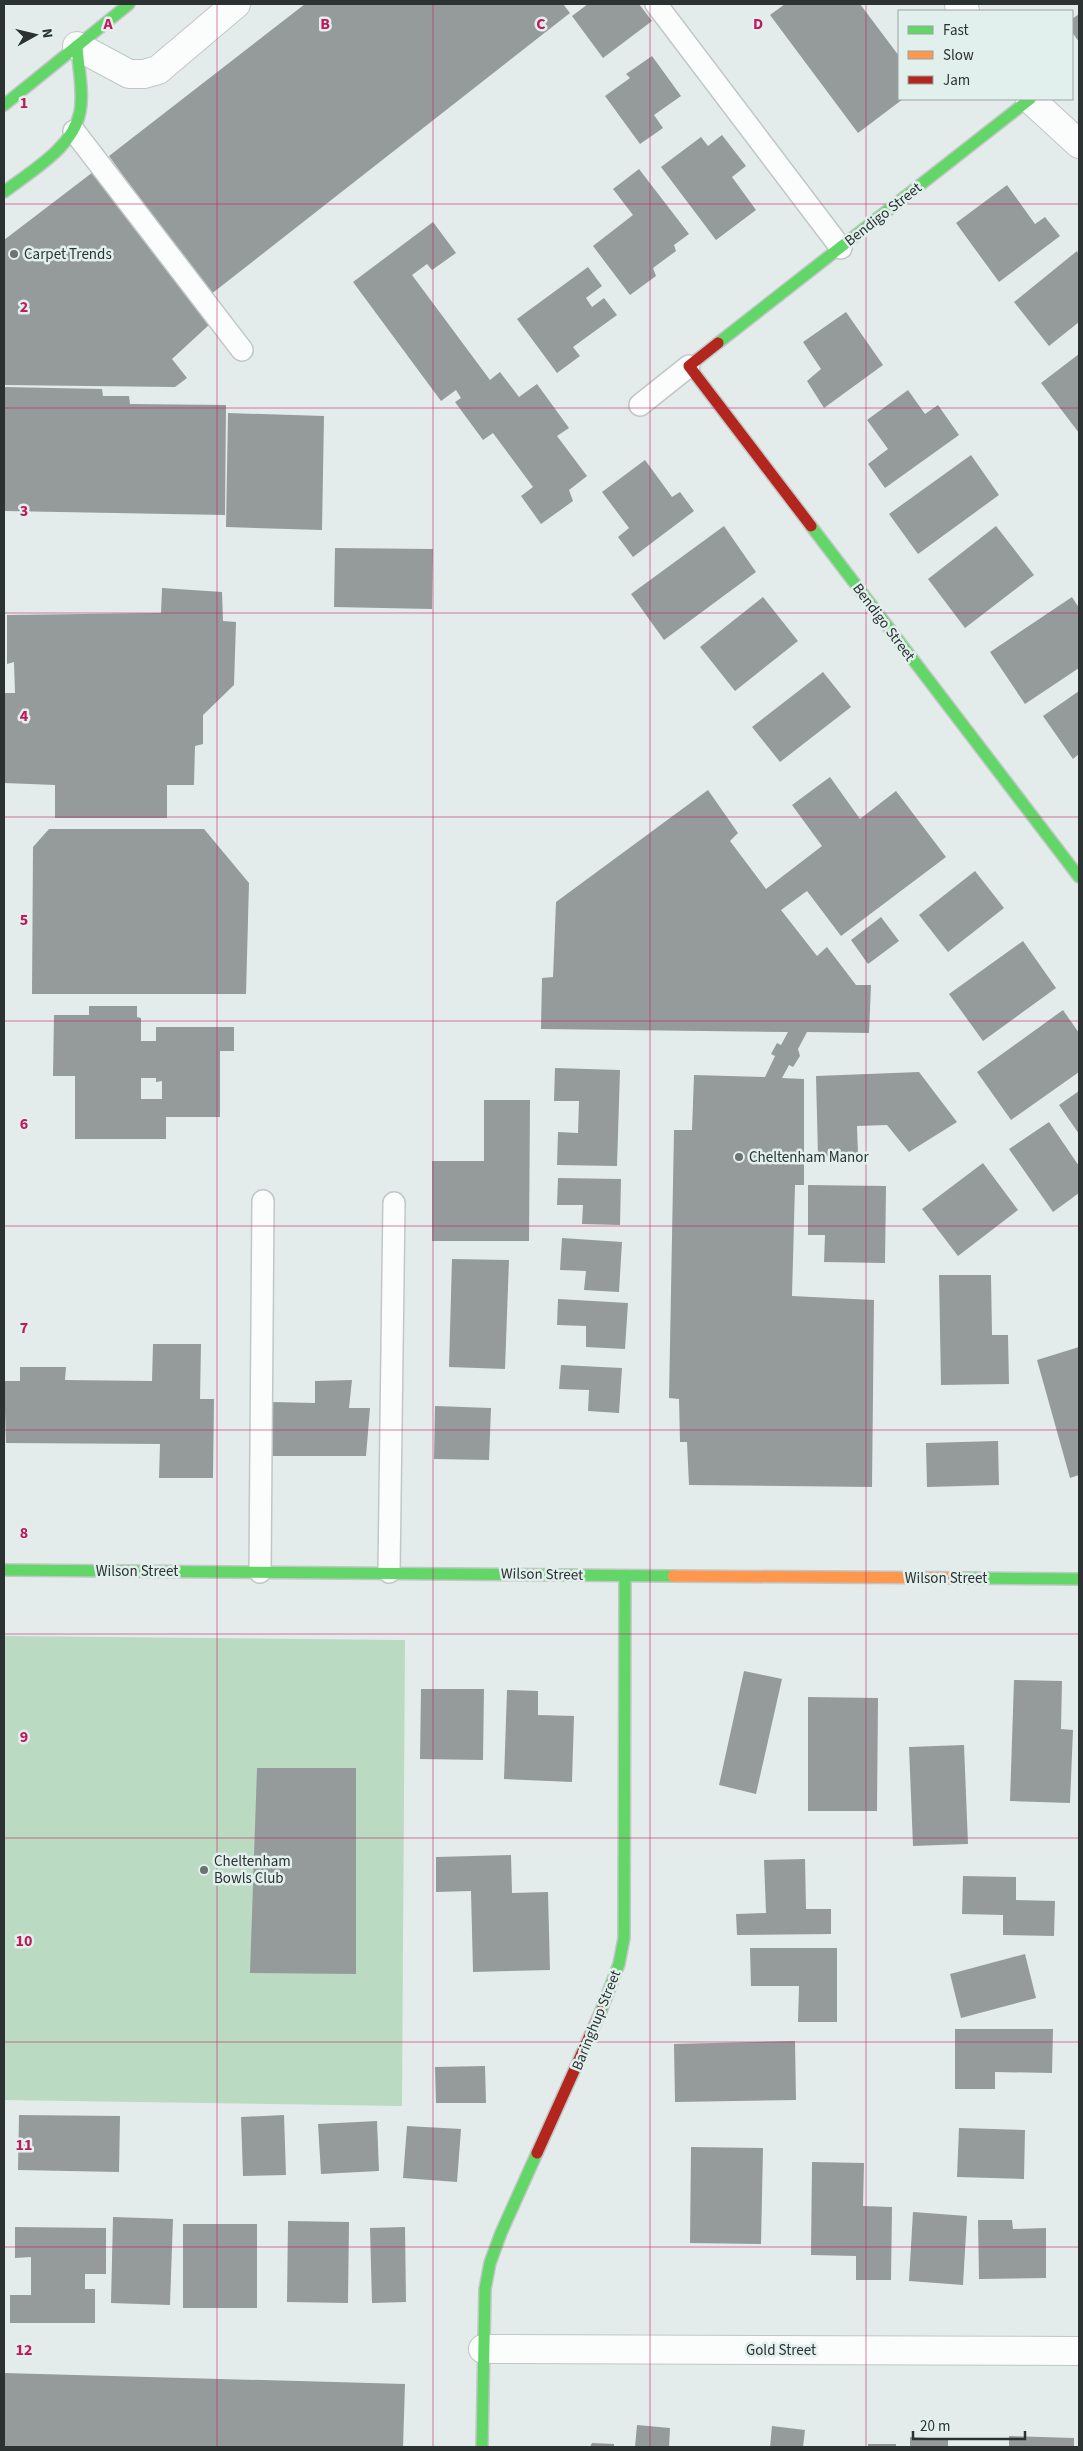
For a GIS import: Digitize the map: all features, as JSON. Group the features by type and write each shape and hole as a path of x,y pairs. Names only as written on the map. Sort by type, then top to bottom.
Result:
{"main road":[{"path":"4,106 129,4"},
{"path":"4,192 64,144 74,131 80,112 77,46"},
{"name":"Bendigo Street","path":"1029,100 689,366 1079,877"},
{"name":"Wilson Street","path":"4,1570 1079,1579"},
{"name":"Baringhup Street","path":"482,2447 485,2289 490,2263 501,2233 609,1994 619,1964 624,1938 625,1576"}],"street":[{"path":"77,46 129,74 144,74 158,70 236,4"},
{"path":"1031,100 1079,144"},
{"name":"Gold Street","path":"483,2349 1079,2350"}],"lane":[{"path":"656,4 840,248"},
{"path":"74,131 242,350"},
{"name":"Bendigo Street","path":"640,405 689,366"},
{"path":"260,1572 264,1201"},
{"path":"389,1572 394,1203"}],"green space":[{"name":"Cheltenham Bowls Club","path":"4,1636 405,1640 402,2106 4,2100"}],"building":[{"path":"305,4 563,4 570,13 210,295 109,156"},
{"path":"588,4 639,4 652,21 603,58 572,16"},
{"path":"785,4 860,4 898,55 898,100 902,100 858,133 770,15"},
{"path":"1079,14 1079,42 1073,33 1073,18"},
{"path":"652,56 681,96 654,115 663,128 640,144 605,96 630,78 626,74"},
{"path":"722,135 746,166 732,177 756,210 716,240 661,167 701,137 708,146"},
{"path":"97,169 211,323 172,359 187,378 175,387 4,385 4,240"},
{"path":"639,169 689,234 674,245 676,251 653,268 656,276 630,295 593,246 633,215 613,189"},
{"path":"1007,185 1035,224 1045,217 1060,236 999,282 956,223"},
{"path":"433,222 456,253 432,270 427,264 412,275 490,380 500,372 519,397 537,384 569,428 557,436 587,476 569,490 573,501 541,524 521,496 533,487 493,433 483,440 455,402 461,398 456,390 441,401 353,282"},
{"path":"1077,251 1079,255 1079,322 1049,346 1014,302"},
{"path":"588,267 602,286 586,298 592,307 604,298 617,315 573,347 580,356 557,373 517,319"},
{"path":"846,312 883,365 824,408 807,381 821,369 803,342"},
{"path":"1079,354 1079,433 1041,383"},
{"path":"4,387 102,389 103,396 129,396 130,404 226,405 225,515 4,511"},
{"path":"908,390 925,414 938,405 959,435 885,488 868,464 888,449 867,420"},
{"path":"228,413 324,416 322,530 226,527"},
{"path":"971,455 999,495 918,554 889,514"},
{"path":"645,460 672,497 680,492 694,511 633,557 618,537 629,528 602,492"},
{"path":"724,526 756,572 664,640 631,594"},
{"path":"996,526 1034,575 965,628 928,579"},
{"path":"335,548 433,549 432,609 334,607"},
{"path":"162,588 222,592 223,621 236,622 234,685 203,715 203,744 195,746 194,785 167,785 167,818 55,818 55,785 4,783 4,693 15,693 14,662 7,664 7,615 161,613"},
{"path":"763,597 798,641 735,691 700,647"},
{"path":"1072,597 1079,608 1079,668 1025,704 990,652"},
{"path":"823,672 851,707 780,762 752,727"},
{"path":"1079,691 1079,754 1073,759 1043,716"},
{"name":"Cheltenham Manor","path":"830,777 860,819 896,791 946,857 841,936 807,891 781,910 817,956 827,947 856,985 871,985 869,1033 807,1032 798,1049 800,1056 793,1067 789,1065 782,1078 804,1079 804,1185 795,1185 792,1296 874,1300 872,1487 689,1485 687,1442 680,1442 679,1399 669,1398 674,1130 692,1130 694,1075 765,1077 775,1056 771,1054 777,1043 781,1045 788,1032 541,1029 542,978 553,977 556,902 708,790 738,833 730,841 766,889 822,846 792,805"},
{"path":"49,829 204,829 249,883 246,994 32,994 33,847"},
{"path":"975,871 1004,908 948,952 919,915"},
{"path":"881,917 899,941 868,964 851,940"},
{"path":"1023,941 1056,988 983,1041 949,994"},
{"path":"89,1006 137,1006 137,1017 141,1018 141,1041 156,1041 156,1027 234,1027 234,1051 220,1051 220,1117 166,1117 166,1139 75,1139 75,1076 53,1076 54,1015 89,1015","holes":["141,1078 156,1078 156,1082 162,1081 162,1099 141,1099"]},
{"path":"1063,1010 1079,1033 1079,1072 1011,1120 977,1072"},
{"path":"555,1068 620,1070 617,1166 557,1165 558,1132 578,1133 579,1101 554,1101"},
{"path":"919,1072 957,1122 909,1152 887,1125 857,1126 858,1154 818,1157 816,1076"},
{"path":"1079,1091 1079,1134 1059,1105"},
{"path":"484,1100 530,1100 529,1241 432,1241 432,1161 484,1161"},
{"path":"1049,1122 1079,1166 1079,1193 1053,1212 1009,1149"},
{"path":"983,1163 1018,1210 958,1256 922,1209"},
{"path":"558,1178 621,1179 620,1225 582,1224 583,1205 557,1205"},
{"path":"808,1185 886,1186 885,1263 824,1262 825,1235 808,1235"},
{"path":"562,1238 622,1242 619,1292 584,1290 586,1271 560,1270"},
{"path":"452,1259 509,1260 505,1369 449,1367"},
{"path":"939,1275 991,1275 992,1335 1008,1335 1009,1384 941,1385"},
{"path":"558,1299 628,1303 625,1349 586,1347 586,1326 557,1325"},
{"path":"153,1344 201,1344 200,1399 214,1399 213,1478 159,1478 160,1444 6,1443 4,1381 20,1381 20,1367 66,1367 65,1380 152,1381"},
{"path":"1079,1347 1079,1475 1070,1478 1037,1360"},
{"path":"561,1365 622,1368 619,1413 588,1411 589,1390 559,1389"},
{"path":"352,1380 349,1408 370,1408 366,1456 270,1456 272,1402 315,1403 315,1381"},
{"path":"435,1406 491,1408 489,1460 434,1459"},
{"path":"998,1441 999,1485 927,1487 926,1443"},
{"path":"744,1671 782,1679 756,1794 719,1785"},
{"path":"1014,1680 1062,1681 1061,1729 1073,1730 1070,1803 1010,1801"},
{"path":"421,1689 484,1689 483,1760 420,1759"},
{"path":"507,1690 538,1691 538,1715 574,1716 572,1782 504,1779"},
{"path":"808,1697 878,1698 877,1811 808,1811"},
{"path":"964,1745 968,1844 913,1846 909,1747"},
{"path":"257,1768 356,1768 356,1974 250,1973"},
{"path":"511,1855 512,1893 548,1892 550,1970 473,1972 471,1891 436,1892 436,1857"},
{"path":"805,1859 806,1909 831,1909 831,1934 737,1935 736,1914 766,1913 764,1860"},
{"path":"963,1876 1016,1877 1016,1900 1055,1901 1054,1936 1003,1935 1003,1915 962,1914"},
{"path":"750,1948 837,1948 837,2022 798,2022 799,1986 751,1986"},
{"path":"1025,1954 1036,1998 961,2018 950,1974"},
{"path":"955,2029 1053,2029 1052,2073 995,2072 995,2089 955,2089"},
{"path":"795,2041 796,2100 675,2102 674,2044"},
{"path":"485,2066 486,2103 436,2103 435,2067"},
{"path":"19,2115 120,2116 119,2172 18,2170"},
{"path":"284,2115 286,2175 243,2176 241,2117"},
{"path":"377,2121 379,2171 321,2174 318,2124"},
{"path":"407,2126 461,2129 457,2182 403,2178"},
{"path":"959,2128 1025,2130 1024,2179 957,2177"},
{"path":"691,2147 763,2148 761,2244 690,2243"},
{"path":"812,2162 864,2163 863,2206 892,2207 891,2280 856,2280 856,2256 811,2255"},
{"path":"913,2212 967,2216 963,2285 909,2281"},
{"path":"113,2217 173,2219 170,2305 111,2303"},
{"path":"978,2220 1012,2220 1013,2229 1046,2228 1046,2278 979,2279"},
{"path":"288,2221 349,2222 348,2303 287,2302"},
{"path":"183,2224 257,2224 257,2308 183,2308"},
{"path":"15,2227 106,2228 106,2274 85,2274 85,2289 95,2289 95,2323 10,2323 10,2295 31,2295 31,2257 15,2258"},
{"path":"405,2227 406,2302 372,2303 370,2228"},
{"path":"4,2373 405,2384 403,2447 4,2447"},
{"path":"637,2425 670,2428 669,2447 635,2447"},
{"path":"772,2426 805,2430 803,2447 770,2447"},
{"path":"1009,2436 1074,2438 1074,2447 1009,2447"},
{"path":"910,2437 948,2439 948,2447 910,2447"},
{"path":"592,2443 614,2444 614,2447 590,2447"},
{"path":"868,2444 896,2444 896,2447 868,2447"}],"traffic: fast":[{"path":"4,105 129,4"},
{"path":"4,192 50,158 69,137 76,125 81,104 77,46"},
{"path":"718,343 1029,100"},
{"path":"811,526 1079,877"},
{"path":"4,1570 673,1576"},
{"path":"601,2011 619,1964 624,1938 625,1576"},
{"path":"964,1578 1079,1579"},
{"path":"482,2447 485,2289 490,2263 501,2233 537,2153"}],"traffic: slow":[{"path":"673,1576 964,1578"}],"traffic: jam":[{"path":"718,343 689,366 811,526"},
{"path":"537,2153 601,2011"}],"place":[{"name":"Carpet Trends","path":"14,254"},
{"name":"Cheltenham Manor","path":"739,1157"},
{"name":"Cheltenham Bowls Club","path":"204,1870"}]}
